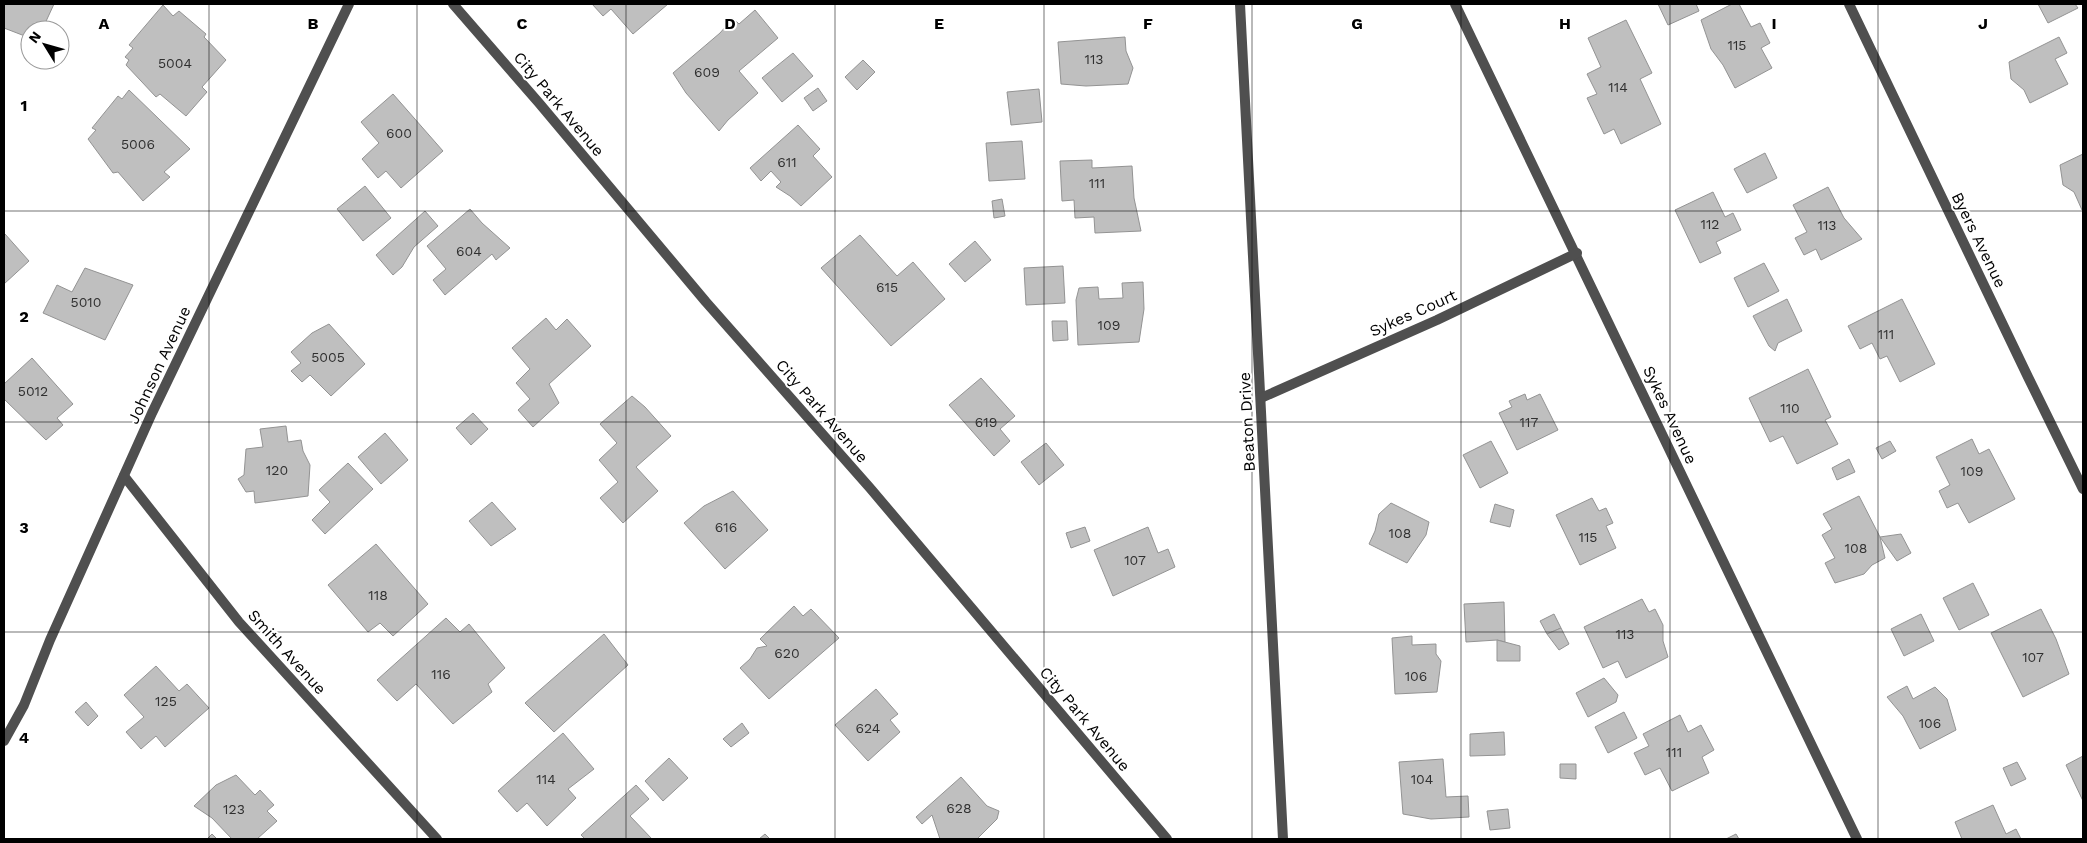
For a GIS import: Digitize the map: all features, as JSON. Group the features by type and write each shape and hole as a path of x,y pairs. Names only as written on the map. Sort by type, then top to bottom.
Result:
{"street":[{"name":"Johnson Avenue","path":"4,742 24,705 50,640 152,413 349,4"},
{"name":"City Park Avenue","path":"453,4 546,111 706,302 870,488 1167,839"},
{"name":"Beaton Drive","path":"1240,4 1283,839"},
{"name":"Sykes Avenue","path":"1455,4 1577,253 1856,839"},
{"name":"Byers Avenue","path":"1849,4 2083,489"},
{"name":"Sykes Court","path":"1261,398 1437,320 1577,253"},
{"name":"Smith Avenue","path":"124,476 239,622 437,839"}],"building":[{"path":"4,4 54,4 47,20 20,20 20,34 4,28"},
{"path":"592,4 668,4 633,34 611,9 603,16"},
{"path":"1658,4 1696,4 1699,11 1668,25"},
{"path":"1732,4 1739,4 1751,27 1760,23 1770,43 1761,48 1772,68 1735,88 1723,65 1711,49 1701,20"},
{"path":"2038,4 2075,4 2078,8 2048,23"},
{"path":"163,5 173,16 179,11 206,34 204,37 226,60 202,87 207,92 186,116 160,94 156,97 126,65 129,60 125,57 133,48 129,45"},
{"path":"755,10 778,38 739,71 758,93 728,120 719,131 686,93 673,73 720,33 733,18 739,24"},
{"path":"1626,20 1652,73 1640,79 1661,124 1621,144 1614,129 1604,134 1587,98 1597,94 1587,74 1601,67 1588,38"},
{"path":"1125,37 1126,51 1133,68 1128,84 1086,86 1061,84 1058,42"},
{"path":"2059,37 2067,53 2055,59 2068,84 2030,103 2024,90 2011,79 2009,62"},
{"path":"793,53 813,76 782,102 762,78"},
{"path":"863,60 875,72 857,90 845,77"},
{"path":"818,88 827,101 813,111 804,98"},
{"path":"1039,89 1042,122 1011,125 1007,92"},
{"path":"129,90 190,149 164,172 170,177 143,201 118,172 113,173 88,139 96,130 92,128 118,96 122,99"},
{"path":"393,94 443,151 401,188 386,171 378,178 362,159 379,143 361,122"},
{"path":"798,125 820,149 813,156 832,177 801,206 776,187 781,182 771,171 761,181 750,168"},
{"path":"1022,141 1025,179 989,181 986,143"},
{"path":"1765,153 1777,178 1747,193 1734,169"},
{"path":"2083,154 2082,210 2074,192 2063,185 2060,165"},
{"path":"1092,160 1092,168 1132,166 1134,198 1141,231 1095,233 1094,217 1075,218 1074,200 1062,201 1060,161"},
{"path":"365,186 391,218 363,241 337,209"},
{"path":"1828,187 1844,218 1862,239 1821,260 1816,249 1804,255 1795,238 1807,232 1793,205"},
{"path":"1713,192 1725,217 1733,213 1741,230 1716,242 1721,253 1700,263 1675,210"},
{"path":"1002,199 1005,216 994,218 992,201"},
{"path":"470,209 482,223 510,248 496,260 492,254 445,295 433,280 446,269 427,246"},
{"path":"425,211 438,226 414,247 402,267 393,275 376,255"},
{"path":"5,234 29,261 4,284 4,236"},
{"path":"860,235 897,276 913,262 945,299 891,346 821,268"},
{"path":"975,241 991,260 965,282 949,264"},
{"path":"1764,263 1779,291 1748,307 1734,278"},
{"path":"1063,266 1065,303 1026,305 1024,268"},
{"path":"85,268 133,285 105,340 43,313 57,285 72,292"},
{"path":"1143,282 1144,309 1139,342 1078,345 1076,300 1079,288 1098,287 1099,299 1123,298 1122,283"},
{"path":"1787,299 1802,331 1778,343 1775,351 1769,346 1753,316"},
{"path":"1902,299 1935,364 1900,382 1887,356 1880,359 1872,343 1860,349 1848,326"},
{"path":"546,318 556,330 567,319 591,346 549,384 559,403 533,427 518,410 530,399 516,383 530,369 512,348"},
{"path":"1052,321 1067,321 1068,340 1053,341"},
{"path":"329,324 365,364 331,396 310,375 302,382 291,371 301,363 291,352 312,333"},
{"path":"32,358 73,404 57,418 63,425 46,440 4,399 4,384"},
{"path":"1808,369 1831,417 1825,420 1838,444 1797,464 1783,436 1770,442 1749,398"},
{"path":"981,378 1015,416 1000,429 1010,441 994,456 949,405"},
{"path":"1525,394 1527,400 1540,394 1558,430 1517,450 1499,413 1512,407 1509,401"},
{"path":"632,396 645,407 671,436 636,467 658,491 623,523 600,498 618,482 599,460 617,443 600,424"},
{"path":"473,413 488,429 471,445 456,428"},
{"path":"286,426 288,442 301,440 303,451 310,465 308,496 255,503 254,491 246,492 238,479 244,475 246,449 263,447 260,429"},
{"path":"385,433 408,460 381,484 358,457"},
{"path":"1972,439 1979,454 1989,449 2015,499 1969,523 1958,503 1947,508 1939,491 1950,485 1936,457"},
{"path":"1491,441 1508,473 1480,488 1463,455"},
{"path":"1890,441 1896,451 1882,459 1876,448"},
{"path":"1046,443 1064,465 1039,485 1021,462"},
{"path":"1849,459 1855,472 1837,480 1832,468"},
{"path":"348,463 373,489 325,534 312,520 330,502 319,490"},
{"path":"733,491 768,530 725,569 684,523 704,506"},
{"path":"1859,496 1880,537 1885,558 1872,565 1864,574 1835,583 1825,563 1835,558 1822,535 1832,529 1823,514"},
{"path":"1592,498 1599,511 1606,508 1613,523 1606,526 1616,548 1580,565 1556,515"},
{"path":"492,502 516,529 491,546 469,521"},
{"path":"1391,503 1429,522 1426,535 1407,563 1369,544 1375,531 1379,514"},
{"path":"1495,504 1514,510 1510,527 1490,522"},
{"path":"1085,527 1090,541 1071,548 1066,533"},
{"path":"1148,527 1158,553 1168,549 1175,567 1113,596 1094,550"},
{"path":"1901,534 1911,553 1897,561 1880,537"},
{"path":"376,544 428,604 393,636 380,623 368,632 328,585"},
{"path":"1973,583 1989,615 1959,630 1943,598"},
{"path":"1642,599 1649,612 1655,609 1663,625 1663,641 1668,657 1626,678 1618,661 1603,668 1584,627"},
{"path":"1504,602 1505,642 1497,640 1466,642 1464,604"},
{"path":"794,606 803,616 811,609 839,638 769,699 740,668 750,659 757,648 767,646 760,639"},
{"path":"2041,609 2056,639 2069,674 2023,697 1991,633"},
{"path":"1554,614 1561,628 1547,634 1540,621"},
{"path":"1921,614 1934,641 1904,656 1891,629"},
{"path":"446,618 460,632 469,624 505,668 488,684 492,692 453,724 416,684 397,701 377,680"},
{"path":"1561,628 1569,644 1559,650 1547,634"},
{"path":"604,634 628,665 554,732 525,703"},
{"path":"1412,636 1412,645 1436,644 1436,654 1441,661 1437,692 1395,694 1392,638"},
{"path":"1497,640 1520,646 1520,661 1497,661"},
{"path":"156,666 179,691 187,684 209,708 165,747 156,736 141,749 126,732 144,717 124,695"},
{"path":"1604,678 1618,695 1616,702 1588,717 1576,693"},
{"path":"1907,686 1913,699 1935,687 1947,699 1956,730 1920,749 1903,716 1887,697"},
{"path":"876,689 898,714 890,720 900,732 868,761 835,725"},
{"path":"86,702 98,716 88,726 75,712"},
{"path":"1624,712 1637,738 1608,753 1595,727"},
{"path":"1680,715 1688,732 1701,725 1714,750 1702,757 1709,773 1672,791 1660,768 1645,775 1634,753 1649,746 1643,734"},
{"path":"742,723 749,733 731,747 723,739"},
{"path":"1504,732 1505,755 1470,756 1470,734"},
{"path":"563,733 594,769 568,789 576,798 547,826 527,803 517,812 498,791"},
{"path":"2083,756 2083,801 2066,765"},
{"path":"669,758 688,778 663,801 645,781"},
{"path":"1443,759 1446,797 1468,796 1469,817 1431,819 1403,814 1399,762"},
{"path":"2017,762 2026,779 2011,786 2003,768"},
{"path":"1560,764 1576,764 1576,779 1560,778"},
{"path":"236,775 255,795 260,790 274,805 267,811 277,821 257,839 232,839 212,818 194,806 216,785"},
{"path":"961,777 987,806 999,811 997,819 977,839 940,839 932,815 922,824 916,817"},
{"path":"636,785 649,799 630,816 652,839 585,839 581,835"},
{"path":"1993,805 2006,834 2016,829 2021,839 1962,839 1955,822"},
{"path":"1508,809 1510,828 1490,830 1487,811"},
{"path":"212,834 217,839 207,839"},
{"path":"765,834 770,839 759,839"},
{"path":"1736,834 1739,839 1726,839"}]}
